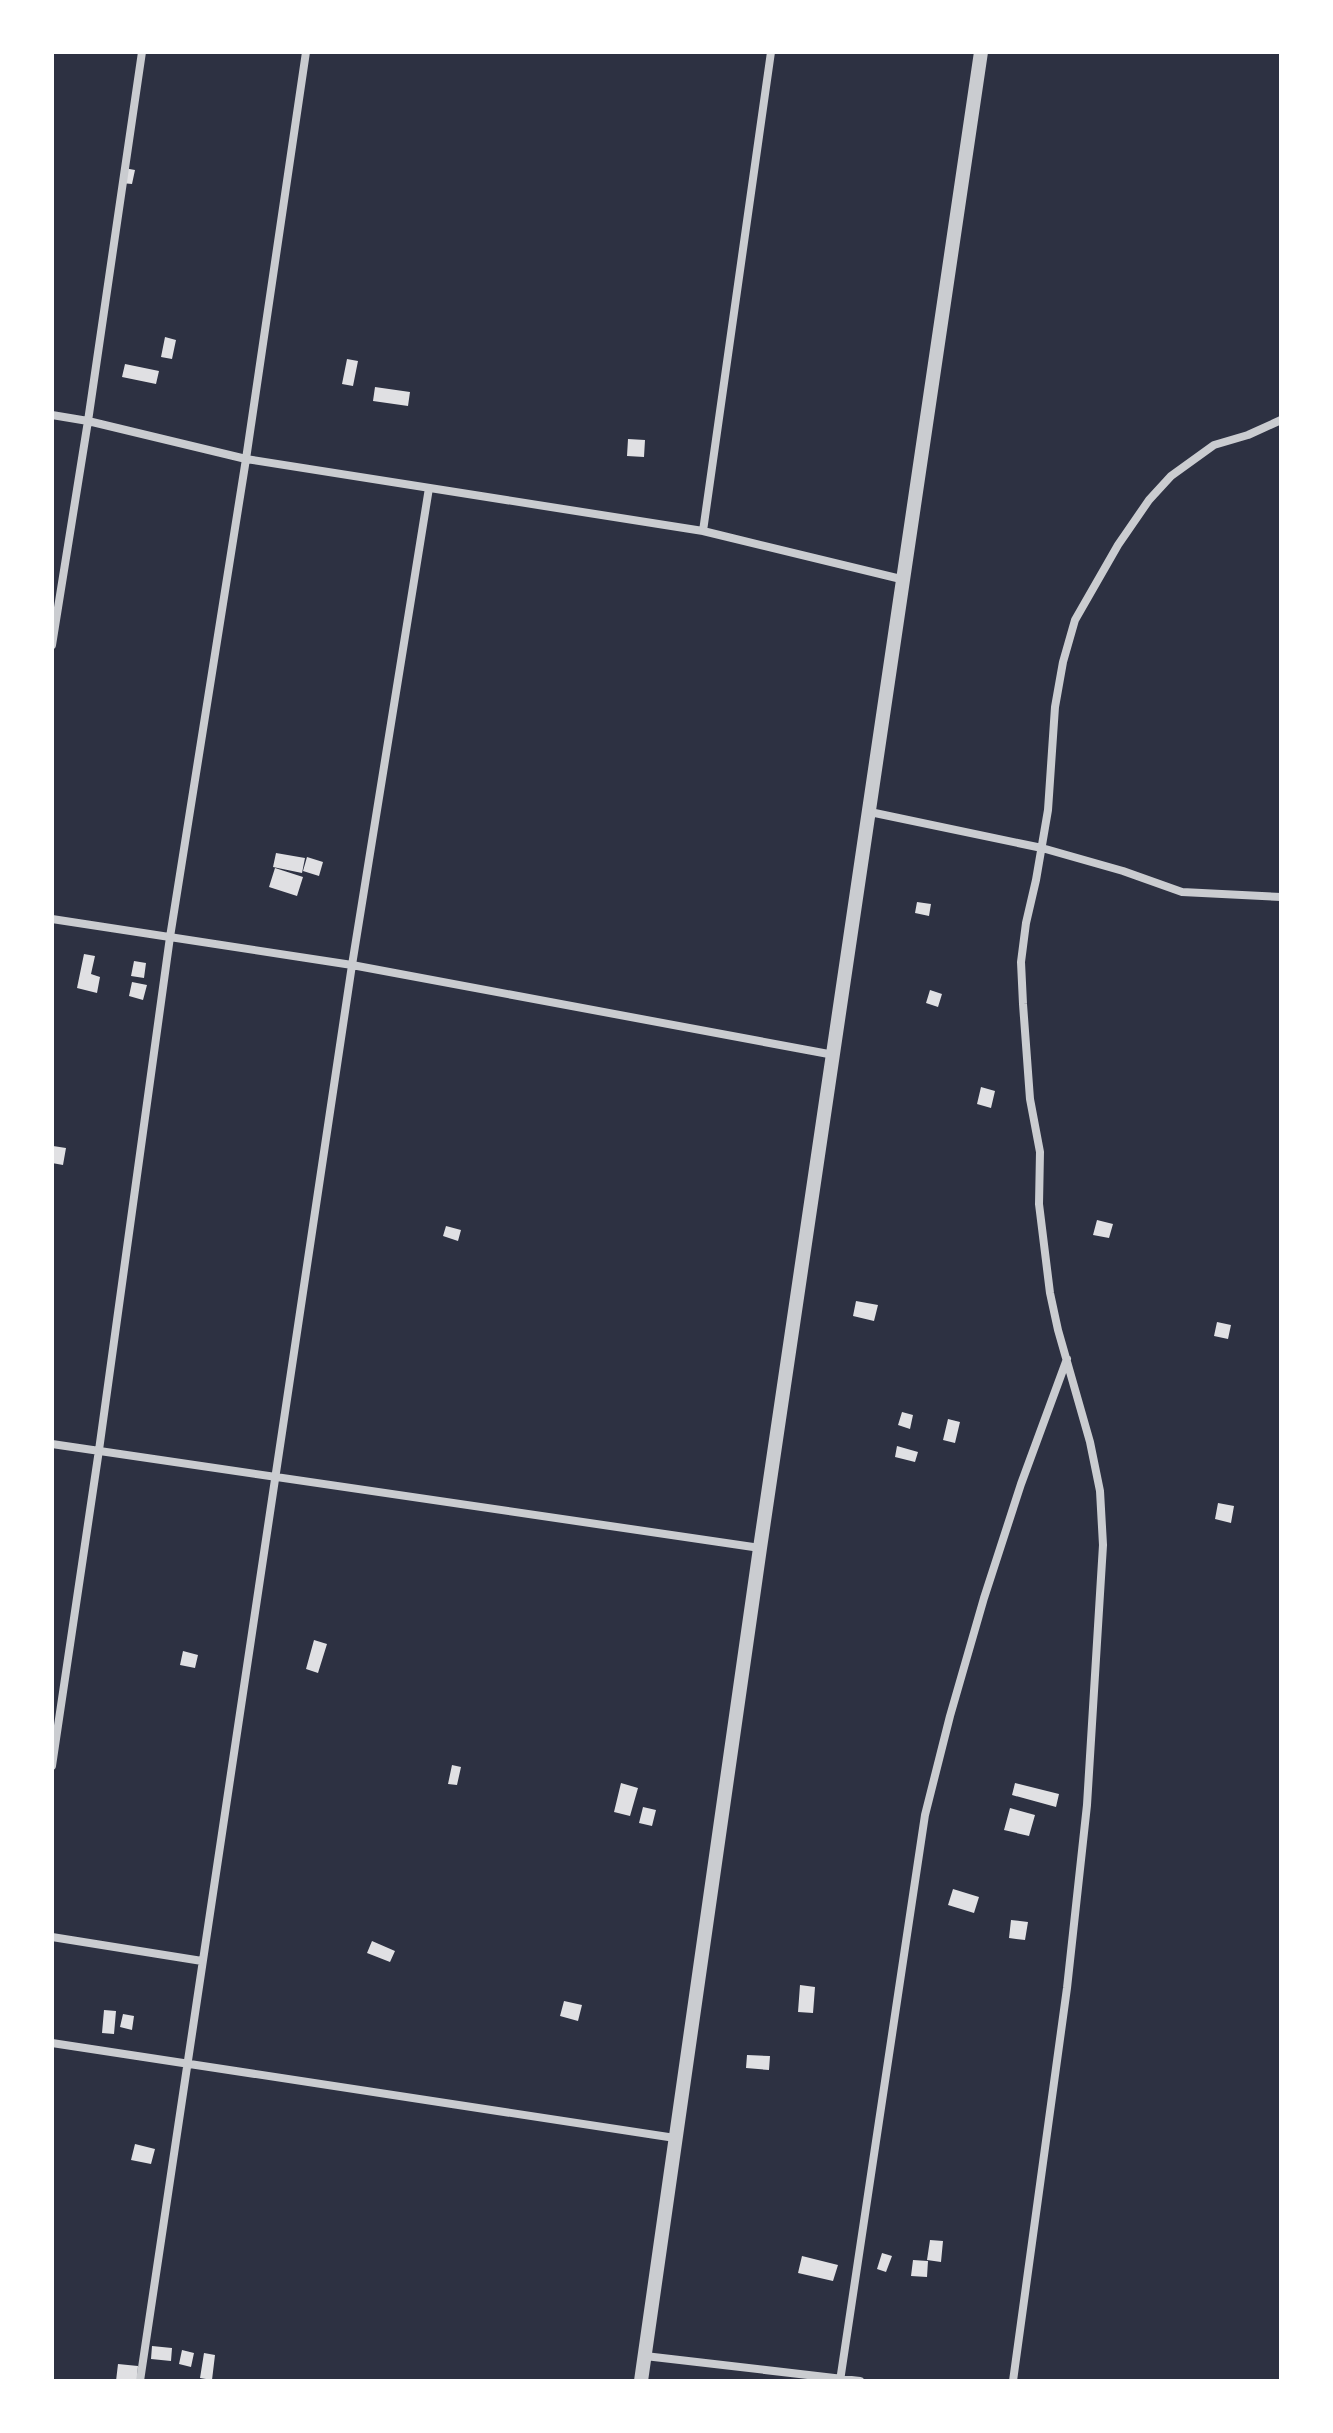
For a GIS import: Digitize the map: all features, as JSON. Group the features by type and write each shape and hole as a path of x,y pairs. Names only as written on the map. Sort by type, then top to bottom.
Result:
{"street":[{"path":"52,645 142,52"},
{"path":"52,1766 170,937 246,459 306,52"},
{"path":"703,531 771,52"},
{"path":"641,2381 760,1548 981,52"},
{"path":"52,415 246,459 703,531 905,580"},
{"path":"1013,2381 1071,1957 1087,1805 1103,1545 1100,1491 1090,1442 1050,1293 1039,1204 1040,1152 1030,1099 1021,962 1049,798 1055,707 1075,620 1135,520 1171,476 1214,445 1248,435 1281,420"},
{"path":"140,2381 352,965 429,488"},
{"path":"870,812 1042,848 1182,892 1281,897"},
{"path":"52,919 352,965 834,1055"},
{"path":"840,2380 925,1815 984,1598 1021,1484 1067,1359"},
{"path":"52,1444 760,1548"},
{"path":"52,1937 202,1961"},
{"path":"52,2043 675,2138"},
{"path":"645,2356 860,2381"}],"building":[{"path":"124,168 135,170 132,184 121,183"},
{"path":"165,337 176,340 172,359 161,357"},
{"path":"347,359 358,361 353,386 342,384"},
{"path":"125,364 159,371 156,384 122,377"},
{"path":"375,387 410,392 408,406 373,401"},
{"path":"628,439 645,440 644,457 627,456"},
{"path":"276,853 305,858 302,873 273,867"},
{"path":"307,857 323,862 319,876 303,871"},
{"path":"275,868 303,877 297,896 269,887"},
{"path":"917,902 931,904 929,916 915,913"},
{"path":"84,954 95,956 91,974 100,977 97,993 77,988"},
{"path":"134,961 146,963 144,978 131,976"},
{"path":"132,982 147,985 143,1000 129,996"},
{"path":"930,990 942,994 938,1007 926,1003"},
{"path":"981,1087 995,1091 991,1108 977,1104"},
{"path":"53,1146 66,1148 63,1165 52,1163"},
{"path":"1097,1220 1113,1224 1109,1238 1093,1235"},
{"path":"446,1226 461,1230 458,1241 443,1236"},
{"path":"856,1301 878,1305 874,1321 853,1316"},
{"path":"1217,1322 1231,1325 1228,1339 1214,1336"},
{"path":"902,1412 913,1415 910,1429 898,1425"},
{"path":"948,1419 960,1422 955,1443 943,1440"},
{"path":"897,1446 918,1452 915,1462 895,1457"},
{"path":"1218,1503 1234,1506 1231,1523 1215,1519"},
{"path":"314,1640 327,1644 318,1673 306,1669"},
{"path":"183,1651 198,1655 195,1668 180,1665"},
{"path":"452,1765 461,1767 457,1785 448,1784"},
{"path":"621,1783 638,1788 630,1816 614,1812"},
{"path":"1015,1783 1059,1794 1056,1807 1012,1795"},
{"path":"643,1807 656,1810 652,1826 639,1823"},
{"path":"1010,1808 1035,1815 1029,1836 1004,1830"},
{"path":"953,1889 979,1897 974,1913 948,1905"},
{"path":"1011,1920 1028,1922 1025,1940 1009,1938"},
{"path":"372,1941 395,1951 390,1962 367,1953"},
{"path":"800,1985 815,1987 813,2013 798,2012"},
{"path":"564,2001 582,2005 578,2021 560,2016"},
{"path":"104,2010 116,2011 114,2034 102,2033"},
{"path":"123,2014 134,2016 132,2030 120,2027"},
{"path":"747,2055 770,2056 769,2070 746,2068"},
{"path":"135,2144 155,2149 151,2164 131,2160"},
{"path":"930,2240 943,2241 941,2262 927,2260"},
{"path":"882,2253 892,2256 886,2272 877,2269"},
{"path":"802,2256 838,2265 833,2281 798,2273"},
{"path":"913,2260 928,2261 927,2277 911,2276"},
{"path":"152,2346 172,2348 171,2361 151,2359"},
{"path":"182,2350 194,2353 191,2367 179,2364"},
{"path":"204,2353 215,2355 212,2380 200,2378"},
{"path":"118,2364 138,2366 137,2381 116,2381"}]}
